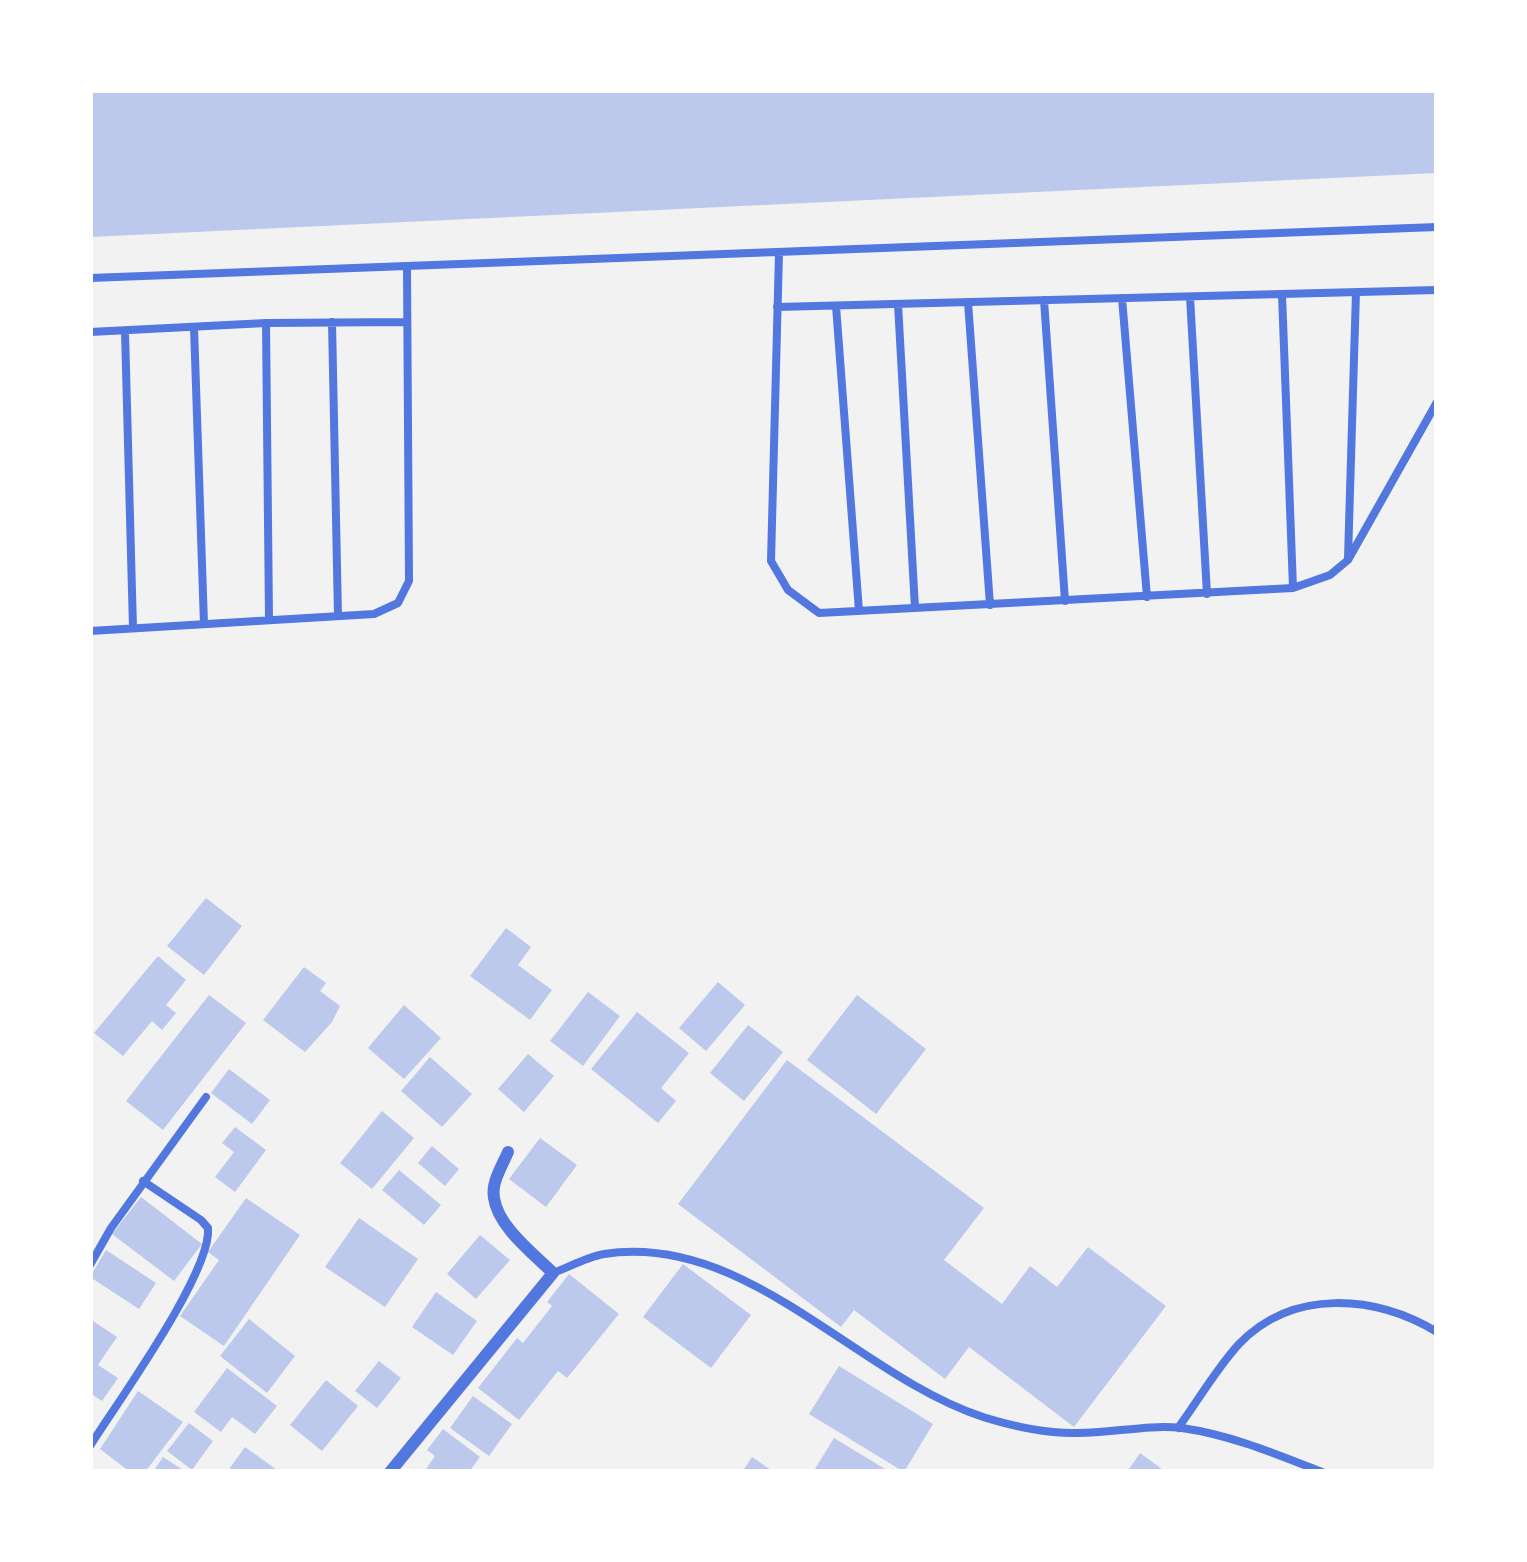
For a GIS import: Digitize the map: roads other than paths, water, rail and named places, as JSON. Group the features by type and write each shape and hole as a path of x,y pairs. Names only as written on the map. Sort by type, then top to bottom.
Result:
{"street":[{"path":"390,1472 553,1274 503,1220 493,1198 508,1152"}],"lane":[{"path":"90,278 1437,227"},
{"path":"779,253 771,561 788,590 819,613 1293,588 1330,575 1348,560 1437,402"},
{"path":"90,631 374,614 398,604 409,581 407,268"},
{"path":"777,307 1437,290"},
{"path":"1348,560 1356,292"},
{"path":"1282,294 1293,588"},
{"path":"1190,297 1207,594"},
{"path":"1122,298 1147,597"},
{"path":"1044,300 1065,601"},
{"path":"968,302 990,604"},
{"path":"898,304 915,608"},
{"path":"836,306 859,611"},
{"path":"332,322 338,616"},
{"path":"90,332 407,322"},
{"path":"266,323 269,620"},
{"path":"194,327 203,624"},
{"path":"124,332 133,628"},
{"path":"90,1265 143,1181 206,1097"},
{"path":"90,1446 190,1285 208,1247 208,1228 201,1220 143,1181"},
{"path":"553,1274 602,1255 646,1252 696,1259 751,1285 939,1399 982,1417 1073,1433 1178,1428 1233,1438 1322,1472"},
{"path":"1178,1428 1240,1343 1280,1313 1333,1301 1374,1305 1414,1318 1437,1332"}]}
